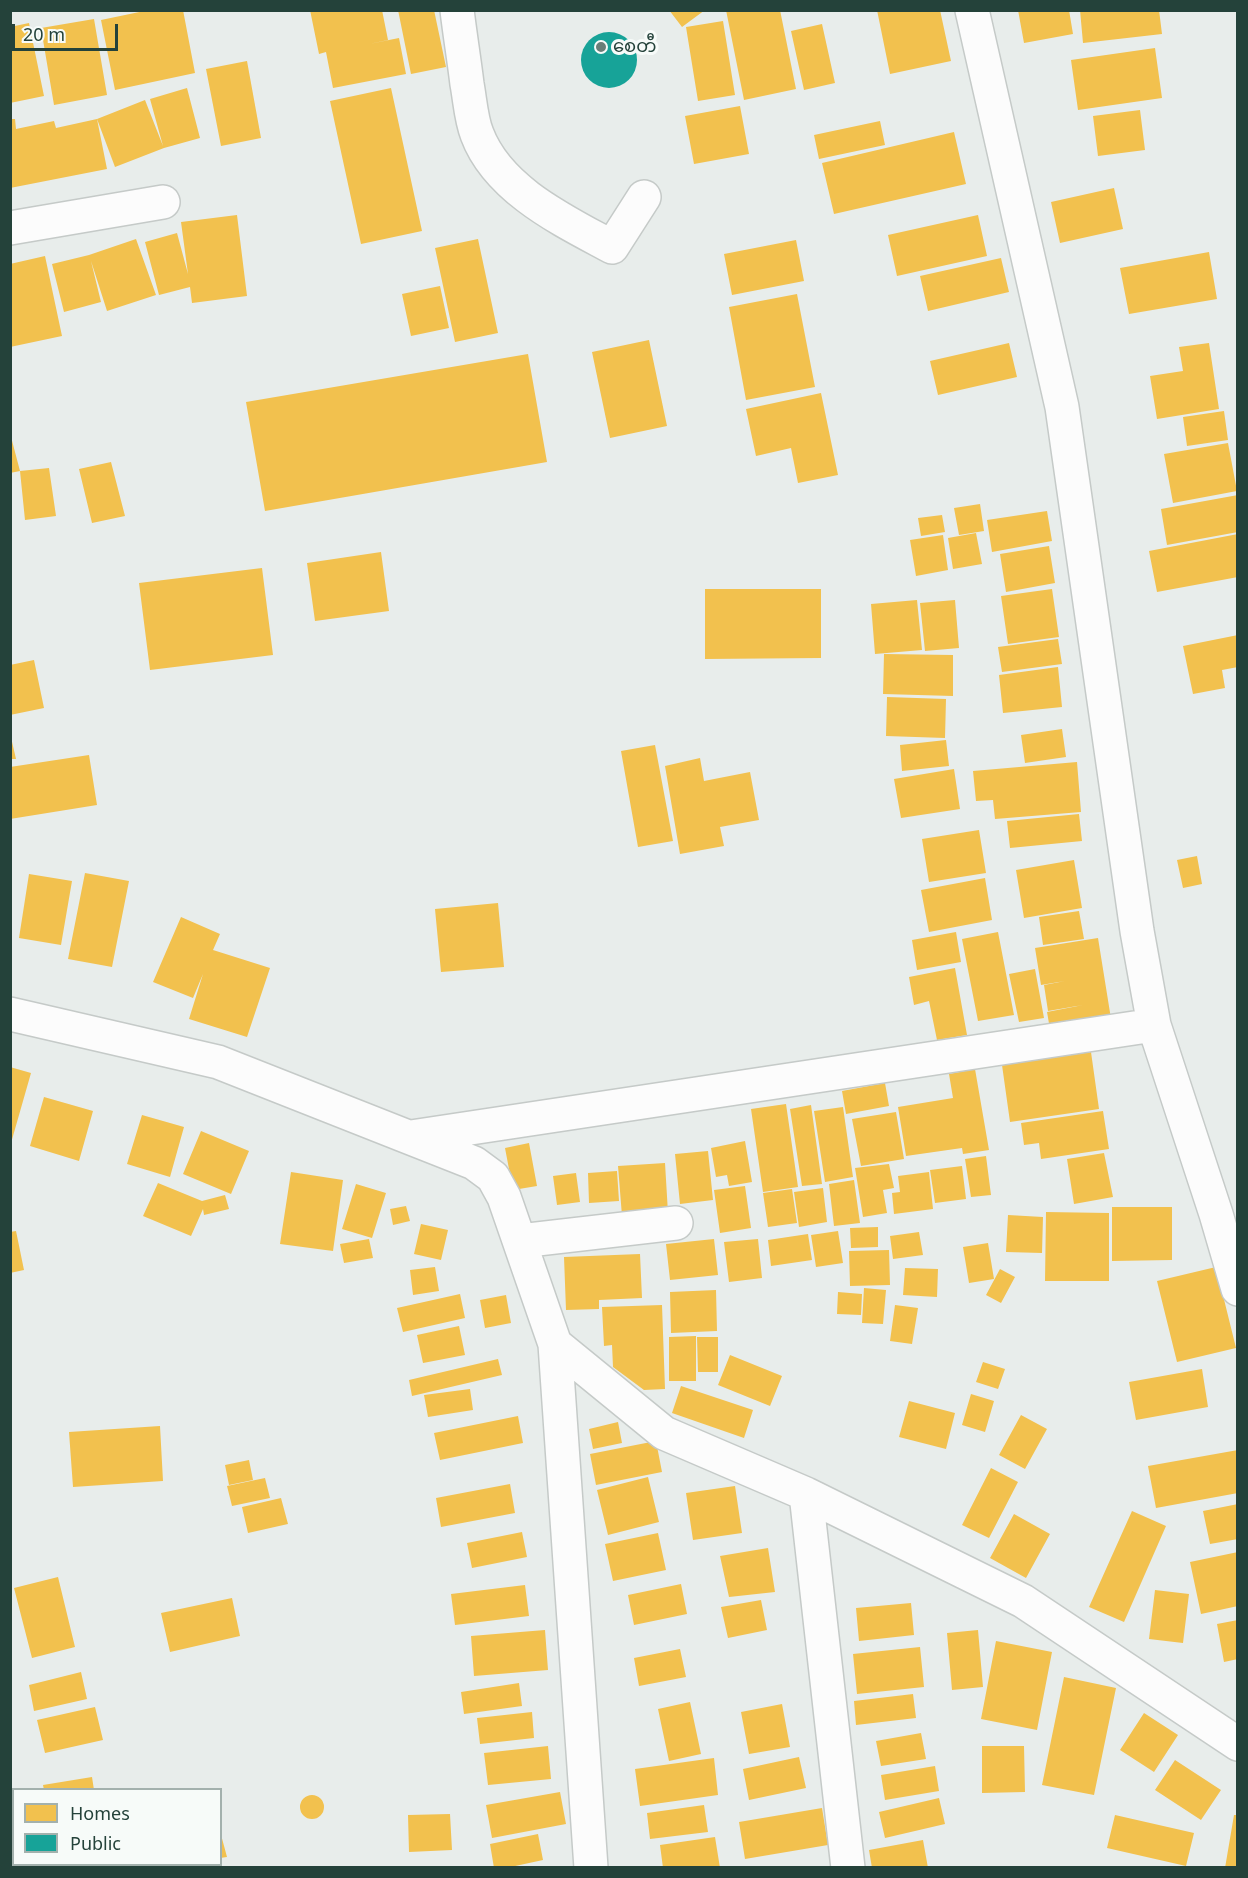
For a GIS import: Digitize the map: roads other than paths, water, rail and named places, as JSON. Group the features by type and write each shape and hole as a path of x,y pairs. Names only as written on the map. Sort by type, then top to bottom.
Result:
{"street":[{"path":"457,10 477,133 491,161 520,190 548,212 612,248 644,196"},
{"path":"972,10 1062,407 1137,931 1154,1025 1238,1289"},
{"path":"10,228 163,202"},
{"path":"10,1014 218,1062 474,1163 493,1177 504,1197 555,1344 591,1868"},
{"path":"409,1138 1154,1025"},
{"path":"520,1241 675,1223"},
{"path":"555,1344 664,1433 806,1494 1023,1601 1238,1744"},
{"path":"806,1494 848,1868"}],"place":[{"name":"စေတီ","path":"601,47"}]}
